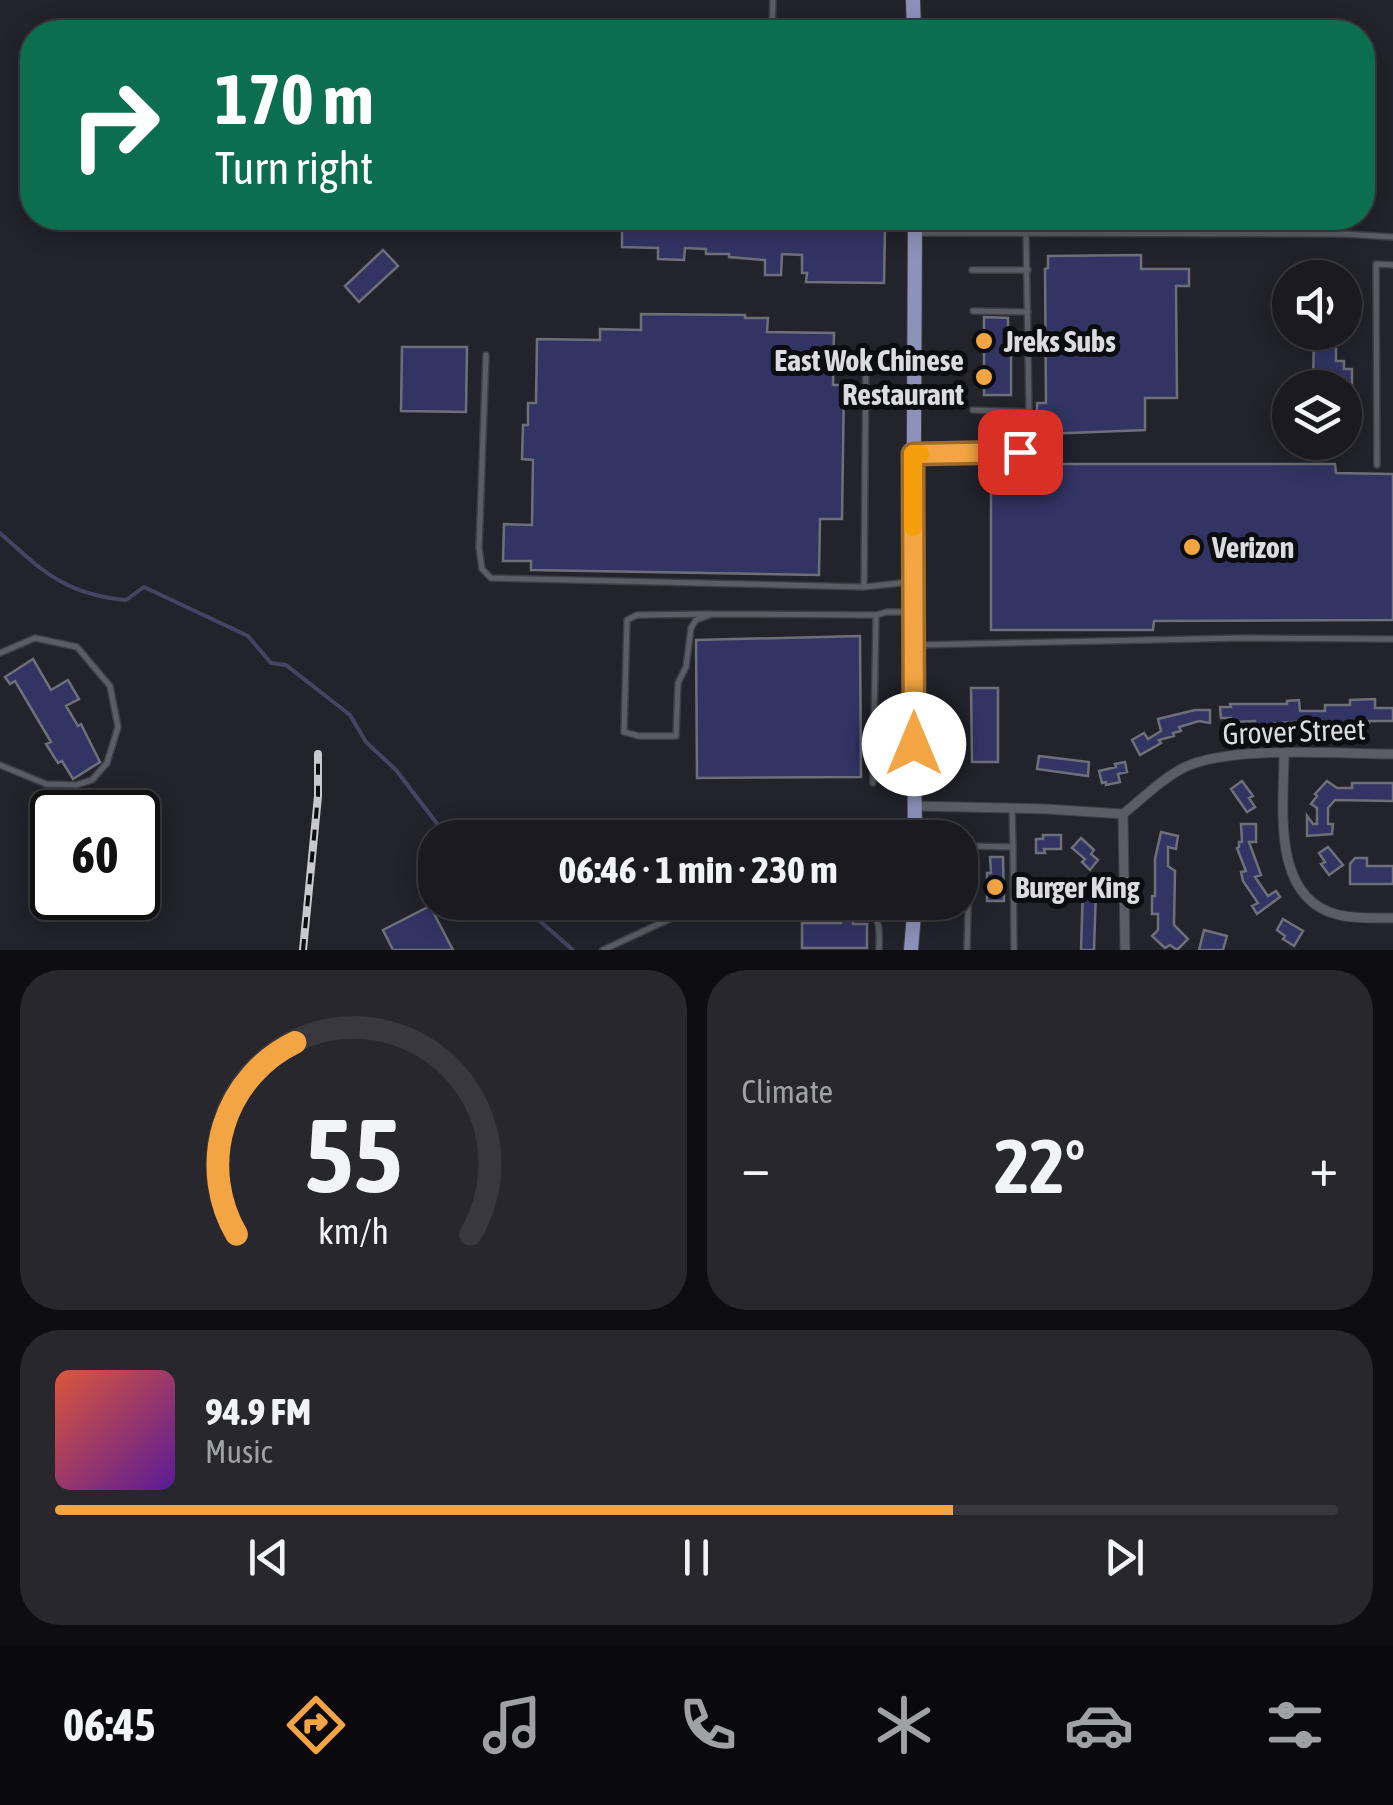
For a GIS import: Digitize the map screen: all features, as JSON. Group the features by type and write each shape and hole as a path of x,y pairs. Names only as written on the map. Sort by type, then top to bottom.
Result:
{"main road":[{"path":"914,820 915,230"},
{"path":"911,950 914,920"}],"street":[{"path":"1284,754 1284,839 1288,865 1298,886 1326,911 1360,918 1393,918"},
{"name":"Grover Street","path":"1123,814 1184,768 1207,759 1393,754"},
{"path":"914,806 1123,814 1125,950"}],"lane":[{"path":"970,230 1026,234 1393,237"},
{"path":"913,454 1020,452 1026,445 1026,234"},
{"path":"1377,465 1376,264 1393,266"},
{"path":"972,270 1028,270"},
{"path":"972,311 1028,312"},
{"path":"864,588 866,352"},
{"path":"486,354 479,548 482,569 490,578 864,588 913,581"},
{"path":"973,410 1029,412"},
{"path":"712,614 696,620 691,628 686,667 678,683 676,736 624,732 627,620 636,615 712,614 876,615 913,612"},
{"path":"873,784 876,615"},
{"path":"0,653 36,638 76,646 110,686 118,727 107,763 92,780 76,785 46,784 0,765"},
{"path":"913,645 1393,638"},
{"path":"875,728 887,719 913,716"},
{"path":"875,728 884,737 914,744"},
{"path":"1012,808 1014,950"},
{"path":"978,846 1012,847"},
{"path":"603,950 667,920"},
{"path":"877,920 879,950"},
{"path":"967,920 967,950"}],"building":[{"path":"622,230 885,230 884,283 806,282 802,255 782,254 781,275 765,275 765,260 685,248 684,260 658,259 658,248 622,247"},
{"path":"383,250 398,266 359,302 345,286"},
{"path":"1141,255 1141,269 1189,269 1189,286 1176,286 1177,398 1145,398 1145,430 1045,434 1045,417 1037,418 1037,403 1046,403 1048,256"},
{"path":"641,314 745,315 768,318 767,332 834,333 833,385 844,385 842,519 820,519 819,575 531,570 531,561 503,561 504,524 532,525 533,460 522,459 528,403 536,403 537,339 600,340 600,329 641,330"},
{"path":"984,317 1008,318 1011,395 984,395"},
{"path":"402,347 467,347 466,412 401,411"},
{"path":"1314,350 1336,350 1336,361 1344,361 1344,369 1352,369 1352,370 1313,370"},
{"name":"Verizon","path":"991,464 1335,464 1336,473 1393,474 1393,620 1154,621 1153,630 991,630"},
{"path":"860,636 861,777 697,778 696,640"},
{"path":"33,659 51,690 68,680 79,699 66,706 78,726 81,724 100,762 73,779 46,744 51,742 15,681 10,684 5,677"},
{"path":"971,688 998,688 998,762 972,762"},
{"path":"1375,699 1375,708 1393,708 1393,721 1255,725 1255,721 1231,722 1231,718 1221,718 1220,707 1299,700 1300,711 1325,711 1325,705"},
{"path":"1210,710 1210,723 1199,721 1179,727 1181,731 1159,740 1161,743 1140,755 1132,740 1144,733 1148,739 1161,731 1158,719"},
{"path":"1039,756 1089,762 1088,776 1037,769"},
{"path":"1125,762 1127,772 1118,774 1120,782 1102,783 1099,771"},
{"path":"1242,781 1253,796 1249,798 1255,807 1247,812 1231,789"},
{"path":"1327,781 1337,788 1352,788 1352,783 1393,783 1393,801 1335,800 1328,808 1332,834 1307,836 1307,816 1317,824 1317,808 1311,804"},
{"path":"1241,824 1256,824 1256,842 1249,842 1261,875 1255,877 1268,896 1276,891 1280,897 1257,914 1252,906 1258,903 1241,872 1246,871 1237,848 1242,842"},
{"path":"1161,832 1178,836 1176,849 1168,847 1168,866 1175,871 1174,925 1188,939 1177,950 1170,945 1165,948 1152,936 1158,930 1158,914 1152,914 1152,896"},
{"path":"1043,835 1061,835 1061,849 1036,853 1036,839 1043,839"},
{"path":"1081,838 1098,860 1090,870 1082,862 1085,859 1072,848"},
{"path":"1328,847 1343,865 1329,875 1319,853"},
{"name":"Burger King","path":"990,857 1003,857 1004,901 987,901"},
{"path":"1355,858 1367,858 1367,866 1393,866 1393,884 1350,884 1350,864"},
{"path":"1083,885 1092,885 1092,890 1096,890 1094,950 1081,950"},
{"path":"418,912 418,920 437,920 453,950 393,950 383,930"},
{"path":"1283,919 1303,931 1294,946 1277,930"},
{"path":"853,920 853,924 867,924 867,948 802,948 802,923"},
{"path":"1204,930 1227,936 1223,950 1199,950"}],"waterway":[{"path":"0,533 43,570 71,587 126,600 144,587 248,636 271,663 286,665 350,715 366,742 396,770 434,820"},
{"path":"539,920 573,950"}],"railway":[{"path":"303,950 318,796 318,754"}],"slow traffic":[{"path":"913,527 913,454 920,454"}],"place":[{"name":"Jreks Subs","path":"984,341"},
{"name":"East Wok Chinese Restaurant","path":"984,377"},
{"name":"Verizon","path":"1192,547"},
{"name":"Burger King","path":"995,887"}],"route":[{"path":"914,744 913,454 1020,452"}]}
